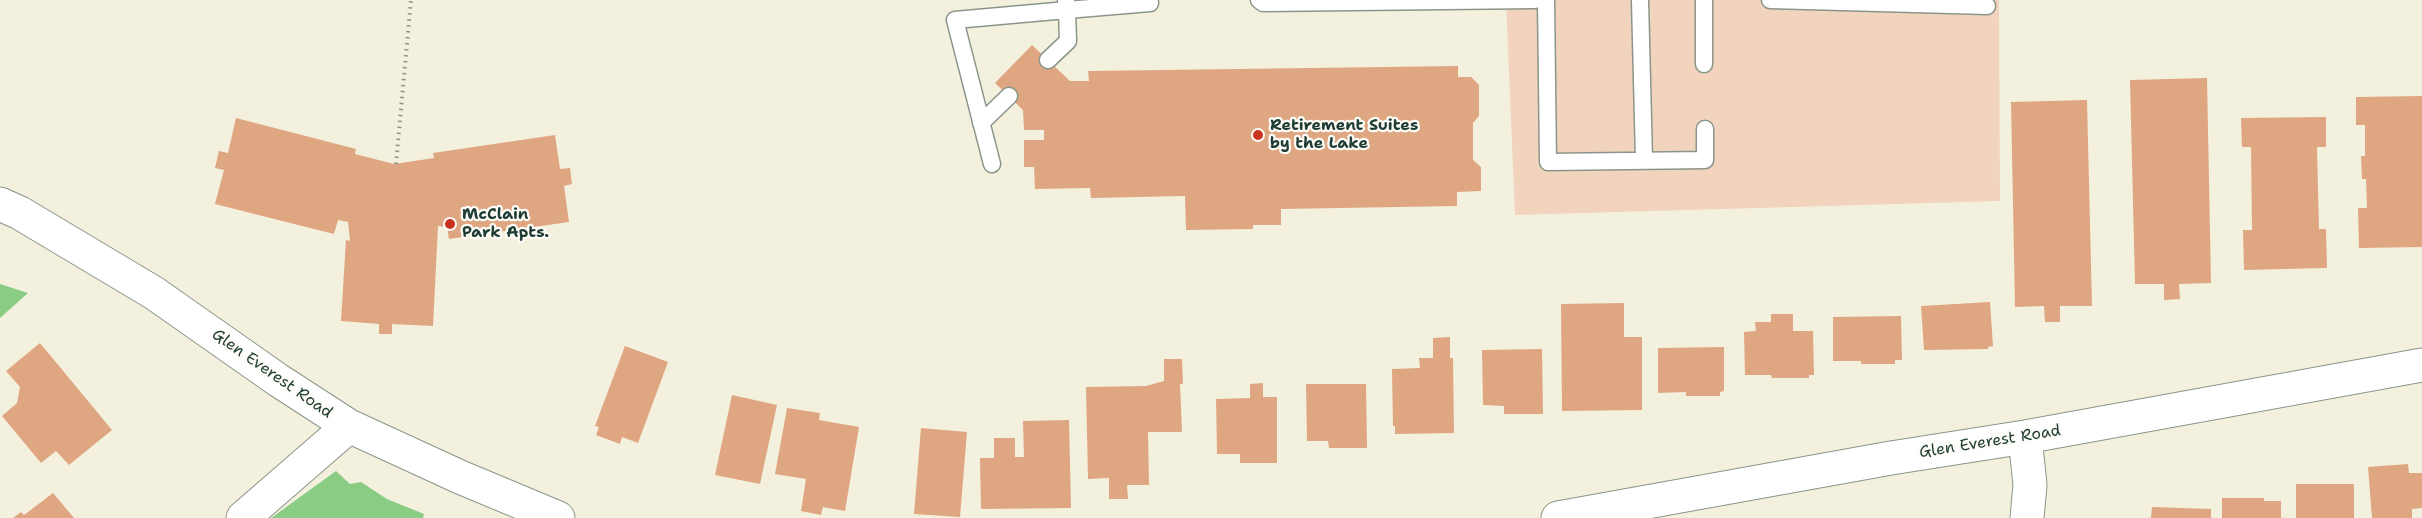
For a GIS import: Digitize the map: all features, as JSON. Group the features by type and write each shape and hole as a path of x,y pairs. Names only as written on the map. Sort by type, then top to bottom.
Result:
{"street":[{"name":"Glen Everest Road","path":"0,204 20,213 154,293 278,380 349,426 460,477 558,518"},
{"name":"Glen Everest Road","path":"1558,518 2422,365"},
{"path":"243,518 349,426"},
{"path":"2025,437 2030,485 2027,518"}],"lane":[{"path":"1259,0 1263,3 1535,0"},
{"path":"1546,0 1548,162 1705,160 1705,129"},
{"path":"1640,0 1644,160"},
{"path":"1704,0 1704,64"},
{"path":"1770,0 1987,6"},
{"path":"992,164 956,20 1067,5 1149,3"},
{"path":"1048,60 1068,41 1067,5"},
{"path":"981,123 1009,96"}],"path":[{"path":"396,164 411,0"}],"shaded area":[{"path":"1506,0 1999,0 2000,201 1515,215"}],"green space":[{"path":"0,284 28,293 0,318"},
{"path":"336,471 350,484 361,482 387,499 424,514 423,518 271,518"}],"building":[{"name":"Retirement Suites by the Lake","path":"1032,45 1070,81 1089,81 1088,71 1458,66 1458,77 1471,77 1479,85 1479,116 1473,123 1473,160 1481,167 1481,191 1457,192 1457,206 1281,209 1281,225 1253,225 1253,229 1186,230 1185,196 1091,198 1090,188 1035,189 1034,167 1024,167 1024,140 1044,140 1044,130 1024,130 1023,110 995,83"},
{"path":"2207,78 2211,283 2179,284 2180,299 2164,300 2164,284 2135,284 2130,80"},
{"path":"2422,96 2422,247 2359,248 2358,208 2367,208 2366,179 2362,179 2361,156 2365,156 2365,125 2356,125 2356,97"},
{"path":"2087,100 2092,306 2060,306 2060,322 2045,322 2044,306 2015,307 2011,102"},
{"path":"2326,117 2326,147 2317,147 2319,229 2326,229 2327,268 2244,270 2243,230 2252,230 2251,147 2242,147 2241,118"},
{"name":"McClain Park Apts.","path":"236,118 356,149 355,154 394,164 434,158 433,153 555,135 560,169 570,168 572,184 564,186 569,222 449,239 447,227 438,226 433,326 392,324 392,334 379,334 379,324 341,321 346,240 350,241 348,222 338,220 334,234 215,204 224,170 215,168 219,151 228,153"},
{"path":"1990,302 1993,346 1988,349 1924,350 1921,306"},
{"path":"1624,303 1624,337 1642,337 1642,410 1562,411 1561,304"},
{"path":"1771,314 1793,314 1793,331 1813,331 1814,375 1809,375 1809,378 1772,378 1771,375 1745,375 1744,332 1756,331 1755,322 1771,322"},
{"path":"1901,316 1902,360 1895,360 1895,364 1833,361 1833,317"},
{"path":"1450,337 1450,358 1453,358 1454,433 1395,434 1392,369 1420,368 1419,358 1433,358 1433,338"},
{"path":"40,343 112,430 69,465 56,451 41,463 2,416 17,403 20,387 6,371"},
{"path":"625,346 668,362 638,443 622,437 620,444 596,435 599,427 595,426"},
{"path":"1724,347 1724,391 1720,392 1720,396 1686,396 1686,392 1658,393 1658,348"},
{"path":"1542,349 1543,414 1504,414 1504,406 1483,405 1482,350"},
{"path":"1164,359 1182,359 1183,384 1180,384 1182,432 1148,432 1149,485 1127,485 1128,499 1109,499 1109,478 1088,479 1086,387 1146,386 1164,381"},
{"path":"1263,383 1263,397 1277,397 1277,463 1240,463 1240,454 1217,454 1216,399 1250,398 1250,384"},
{"path":"1306,384 1366,384 1367,448 1329,448 1328,441 1307,441"},
{"path":"732,395 777,405 760,484 715,475"},
{"path":"787,408 820,413 819,420 859,427 845,511 823,507 821,515 801,511 806,479 775,474"},
{"path":"1069,420 1071,508 981,509 980,458 994,458 994,438 1015,438 1015,457 1024,457 1023,421"},
{"path":"921,428 967,432 960,517 914,514"},
{"path":"2408,464 2409,473 2422,473 2422,508 2412,509 2412,518 2372,518 2368,467"},
{"path":"2296,484 2354,484 2354,518 2296,518"},
{"path":"53,493 74,518 13,518 21,512 24,515"},
{"path":"2222,498 2264,498 2264,501 2281,501 2281,518 2222,518"},
{"path":"2152,507 2211,509 2211,518 2151,518"}],"place":[{"name":"Retirement Suites by the Lake","path":"1258,135"},
{"name":"McClain Park Apts.","path":"450,224"}]}
